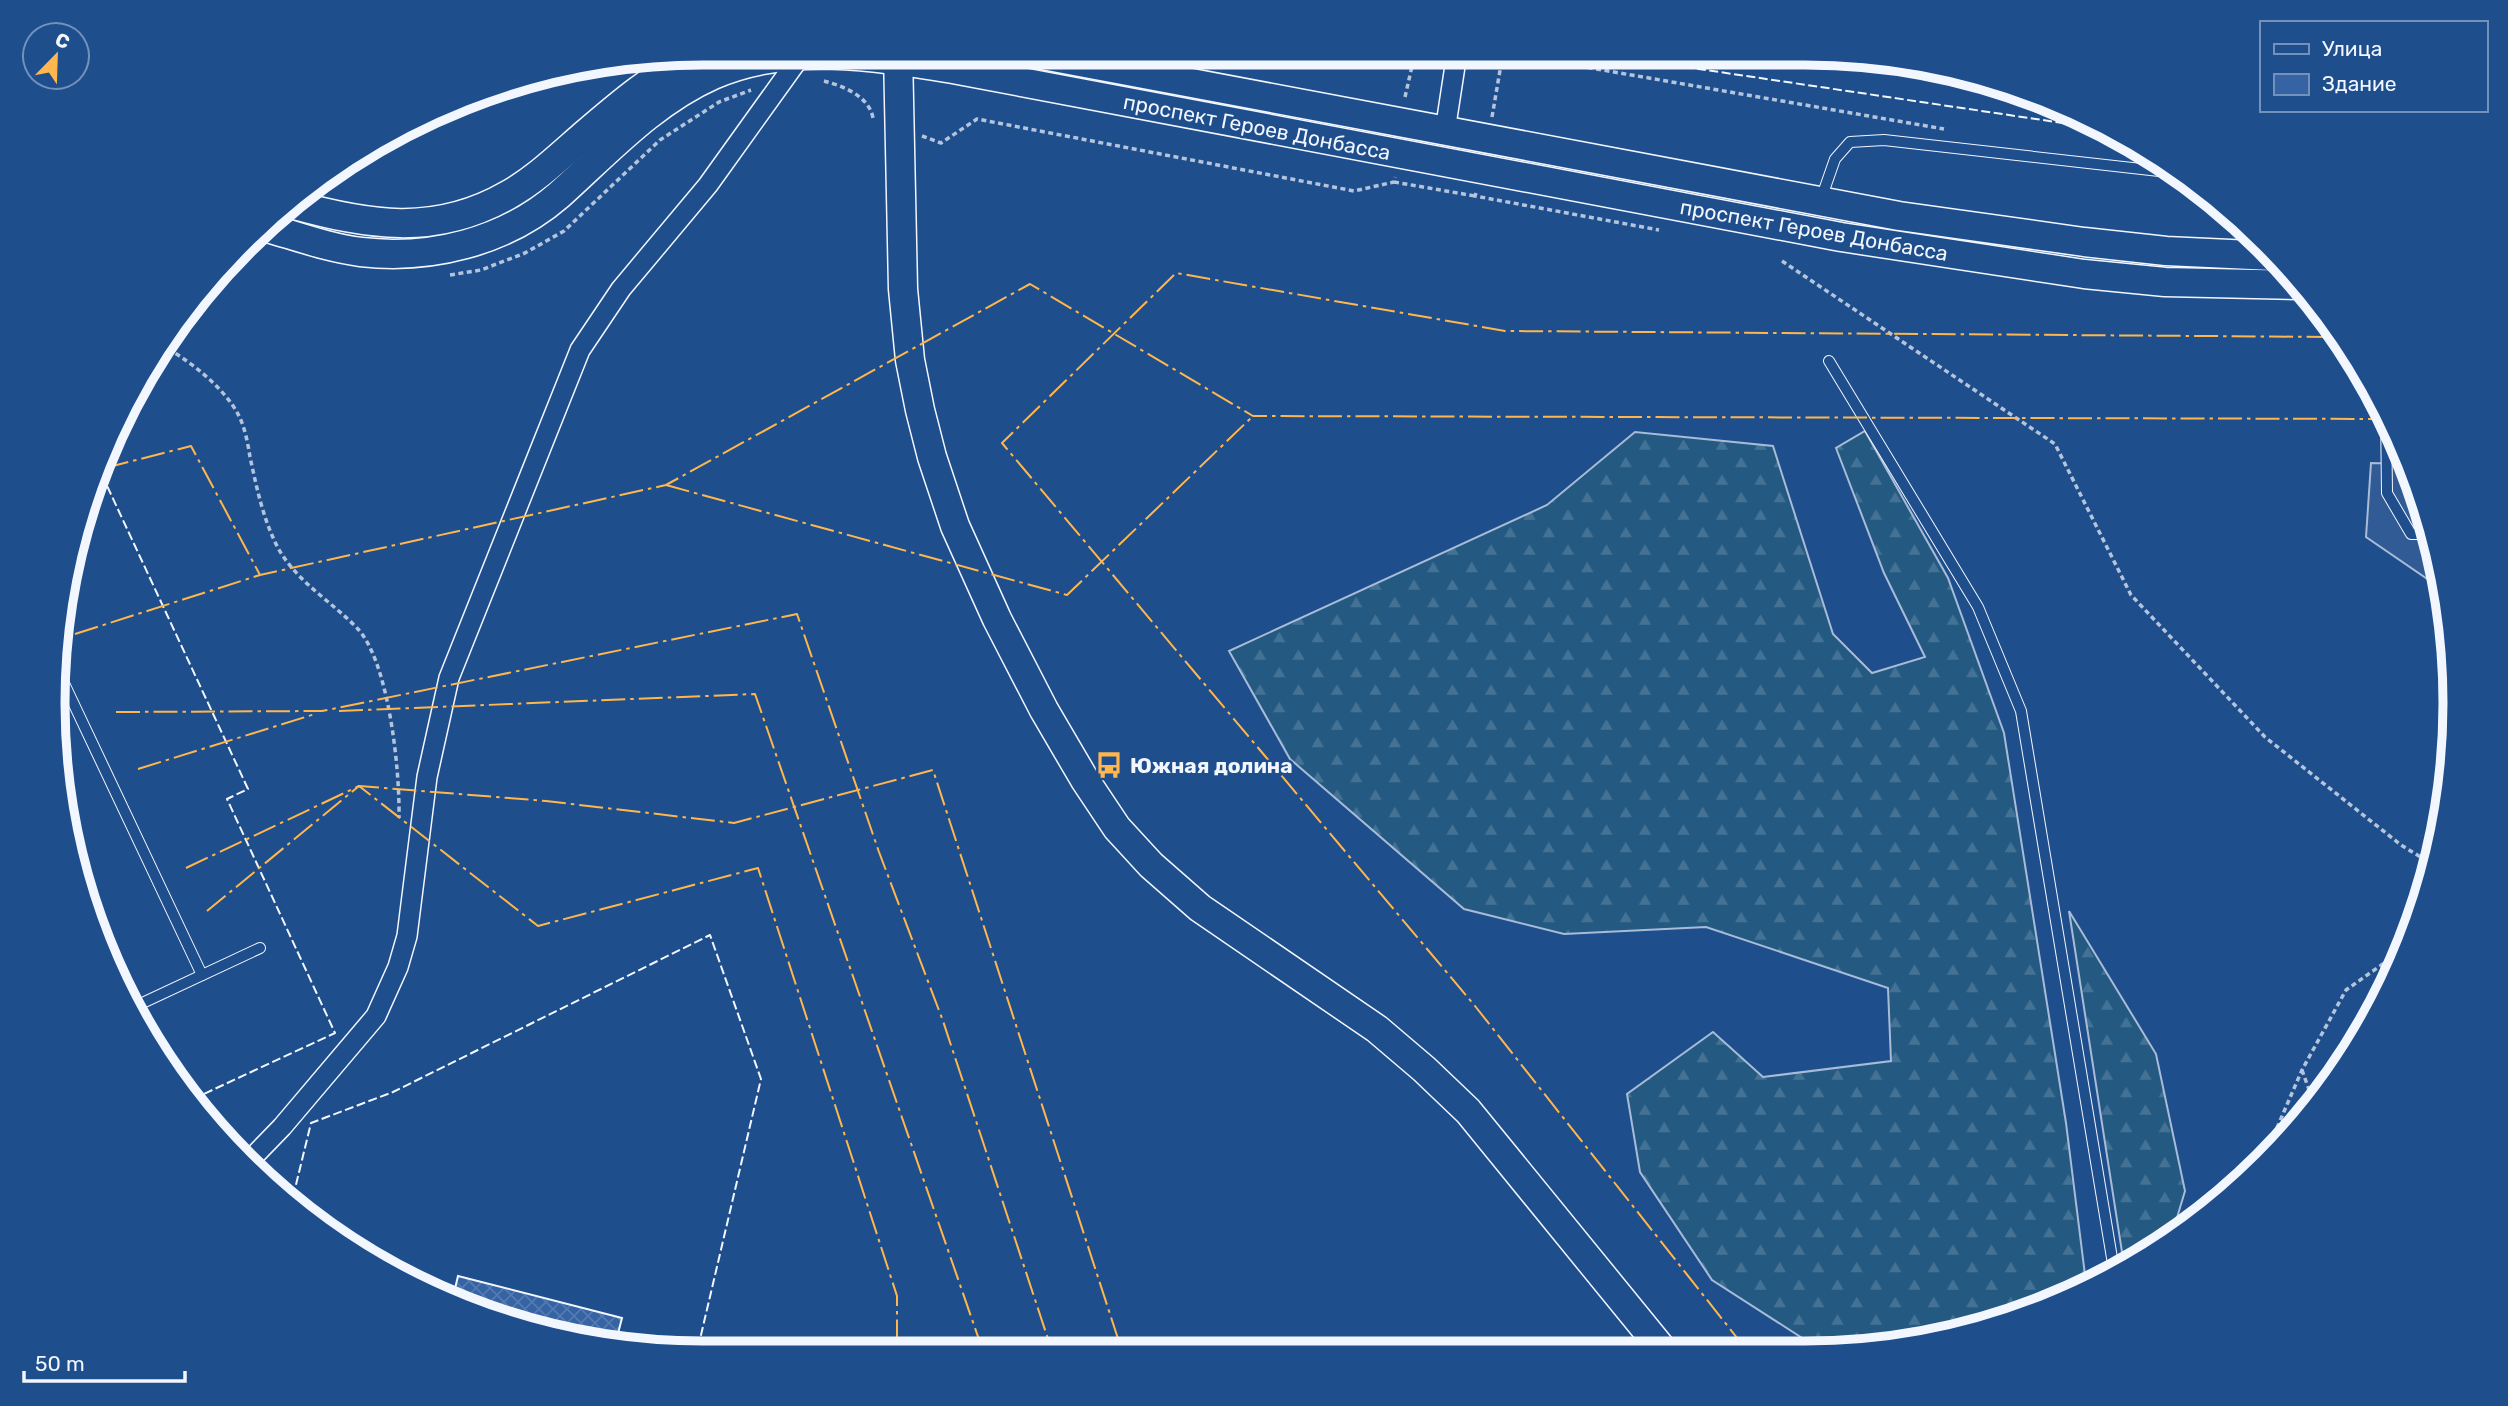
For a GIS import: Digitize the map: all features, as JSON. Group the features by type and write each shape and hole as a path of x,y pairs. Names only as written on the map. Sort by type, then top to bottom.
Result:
{"street":[{"name":"проспект Героев Донбасса","path":"275,230 359,252 401,254 446,249 486,238 526,218 556,197 627,132 671,98 713,75 745,65"},
{"path":"254,1156 282,1127 376,1016 398,967 407,936 427,777 449,678 580,350 621,289 708,185 794,65"},
{"path":"898,65 902,289 920,410 951,514 971,561 1014,653 1085,780 1126,837 1151,865 1200,908 1377,1029 1468,1111 1655,1341"},
{"name":"проспект Героев Донбасса","path":"945,65 1841,237 2084,274 2165,282 2287,285"},
{"name":"проспект Героев Донбасса","path":"1096,65 1820,203 2084,242 2166,251 2259,255"},
{"path":"1446,131 1455,65"},
{"path":"302,207 342,218 388,224 432,222 474,211 517,189 544,170 628,97 674,66"}],"lane":[{"path":"1820,203 1835,159 1850,142 1884,140 2158,171"},
{"path":"1829,361 1978,607 2021,710 2113,1262"},
{"path":"2386,441 2387,493 2410,534 2421,534"},
{"path":"65,686 202,975"},
{"path":"141,1004 260,948"}],"path":[{"path":"1405,97 1412,65"},
{"path":"1573,65 1948,130"},
{"path":"1394,182 1475,196"},
{"path":"1782,261 2055,444 2131,595 2265,737 2402,845 2424,859"},
{"path":"171,350 219,388 240,416 264,517 280,551 299,577 358,629 371,646 395,743 400,819"},
{"path":"2273,1136 2302,1070 2346,990 2389,960"},
{"path":"2302,1070 2310,1093"}],"green space":[{"path":"1865,431 1948,578 2004,733 2066,1123 2085,1276 2049,1293 1970,1320 1888,1336 1807,1341 1712,1280 1640,1172 1627,1094 1713,1032 1763,1077 1891,1061 1888,988 1706,927 1564,934 1464,909 1290,759 1229,651 1547,505 1635,432 1773,446 1833,634 1872,673 1925,657 1884,573 1836,448"},
{"path":"2069,911 2156,1054 2185,1191 2176,1223 2123,1257"}],"shaded area":[{"path":"2371,463 2397,464 2422,538 2432,582 2366,537"}],"building":[{"path":"458,1276 622,1318 617,1336 538,1320 454,1291"}],"fence":[{"path":"1672,65 2073,125"},
{"path":"105,481 248,789 227,799 335,1033 200,1096"},
{"path":"294,1193 311,1123 393,1092 710,935 761,1079 700,1341"}],"power":[{"path":"1739,1341 1475,1006 1002,443 1176,273 1505,331 2328,337"},
{"path":"75,634 260,575 666,485 1030,284 1253,416 2376,419"},
{"path":"666,485 1067,595 1253,416"},
{"path":"110,467 191,446 260,575"},
{"path":"116,712 322,711 797,614 879,852 943,1021 1049,1341"},
{"path":"339,711 755,694 980,1341"},
{"path":"138,769 315,714"},
{"path":"186,868 359,786 546,801 734,823 933,770 1119,1341"},
{"path":"207,911 359,786 538,926 758,868 897,1296 897,1341"}],"place":[{"name":"Южная долина","path":"1109,765"}]}
